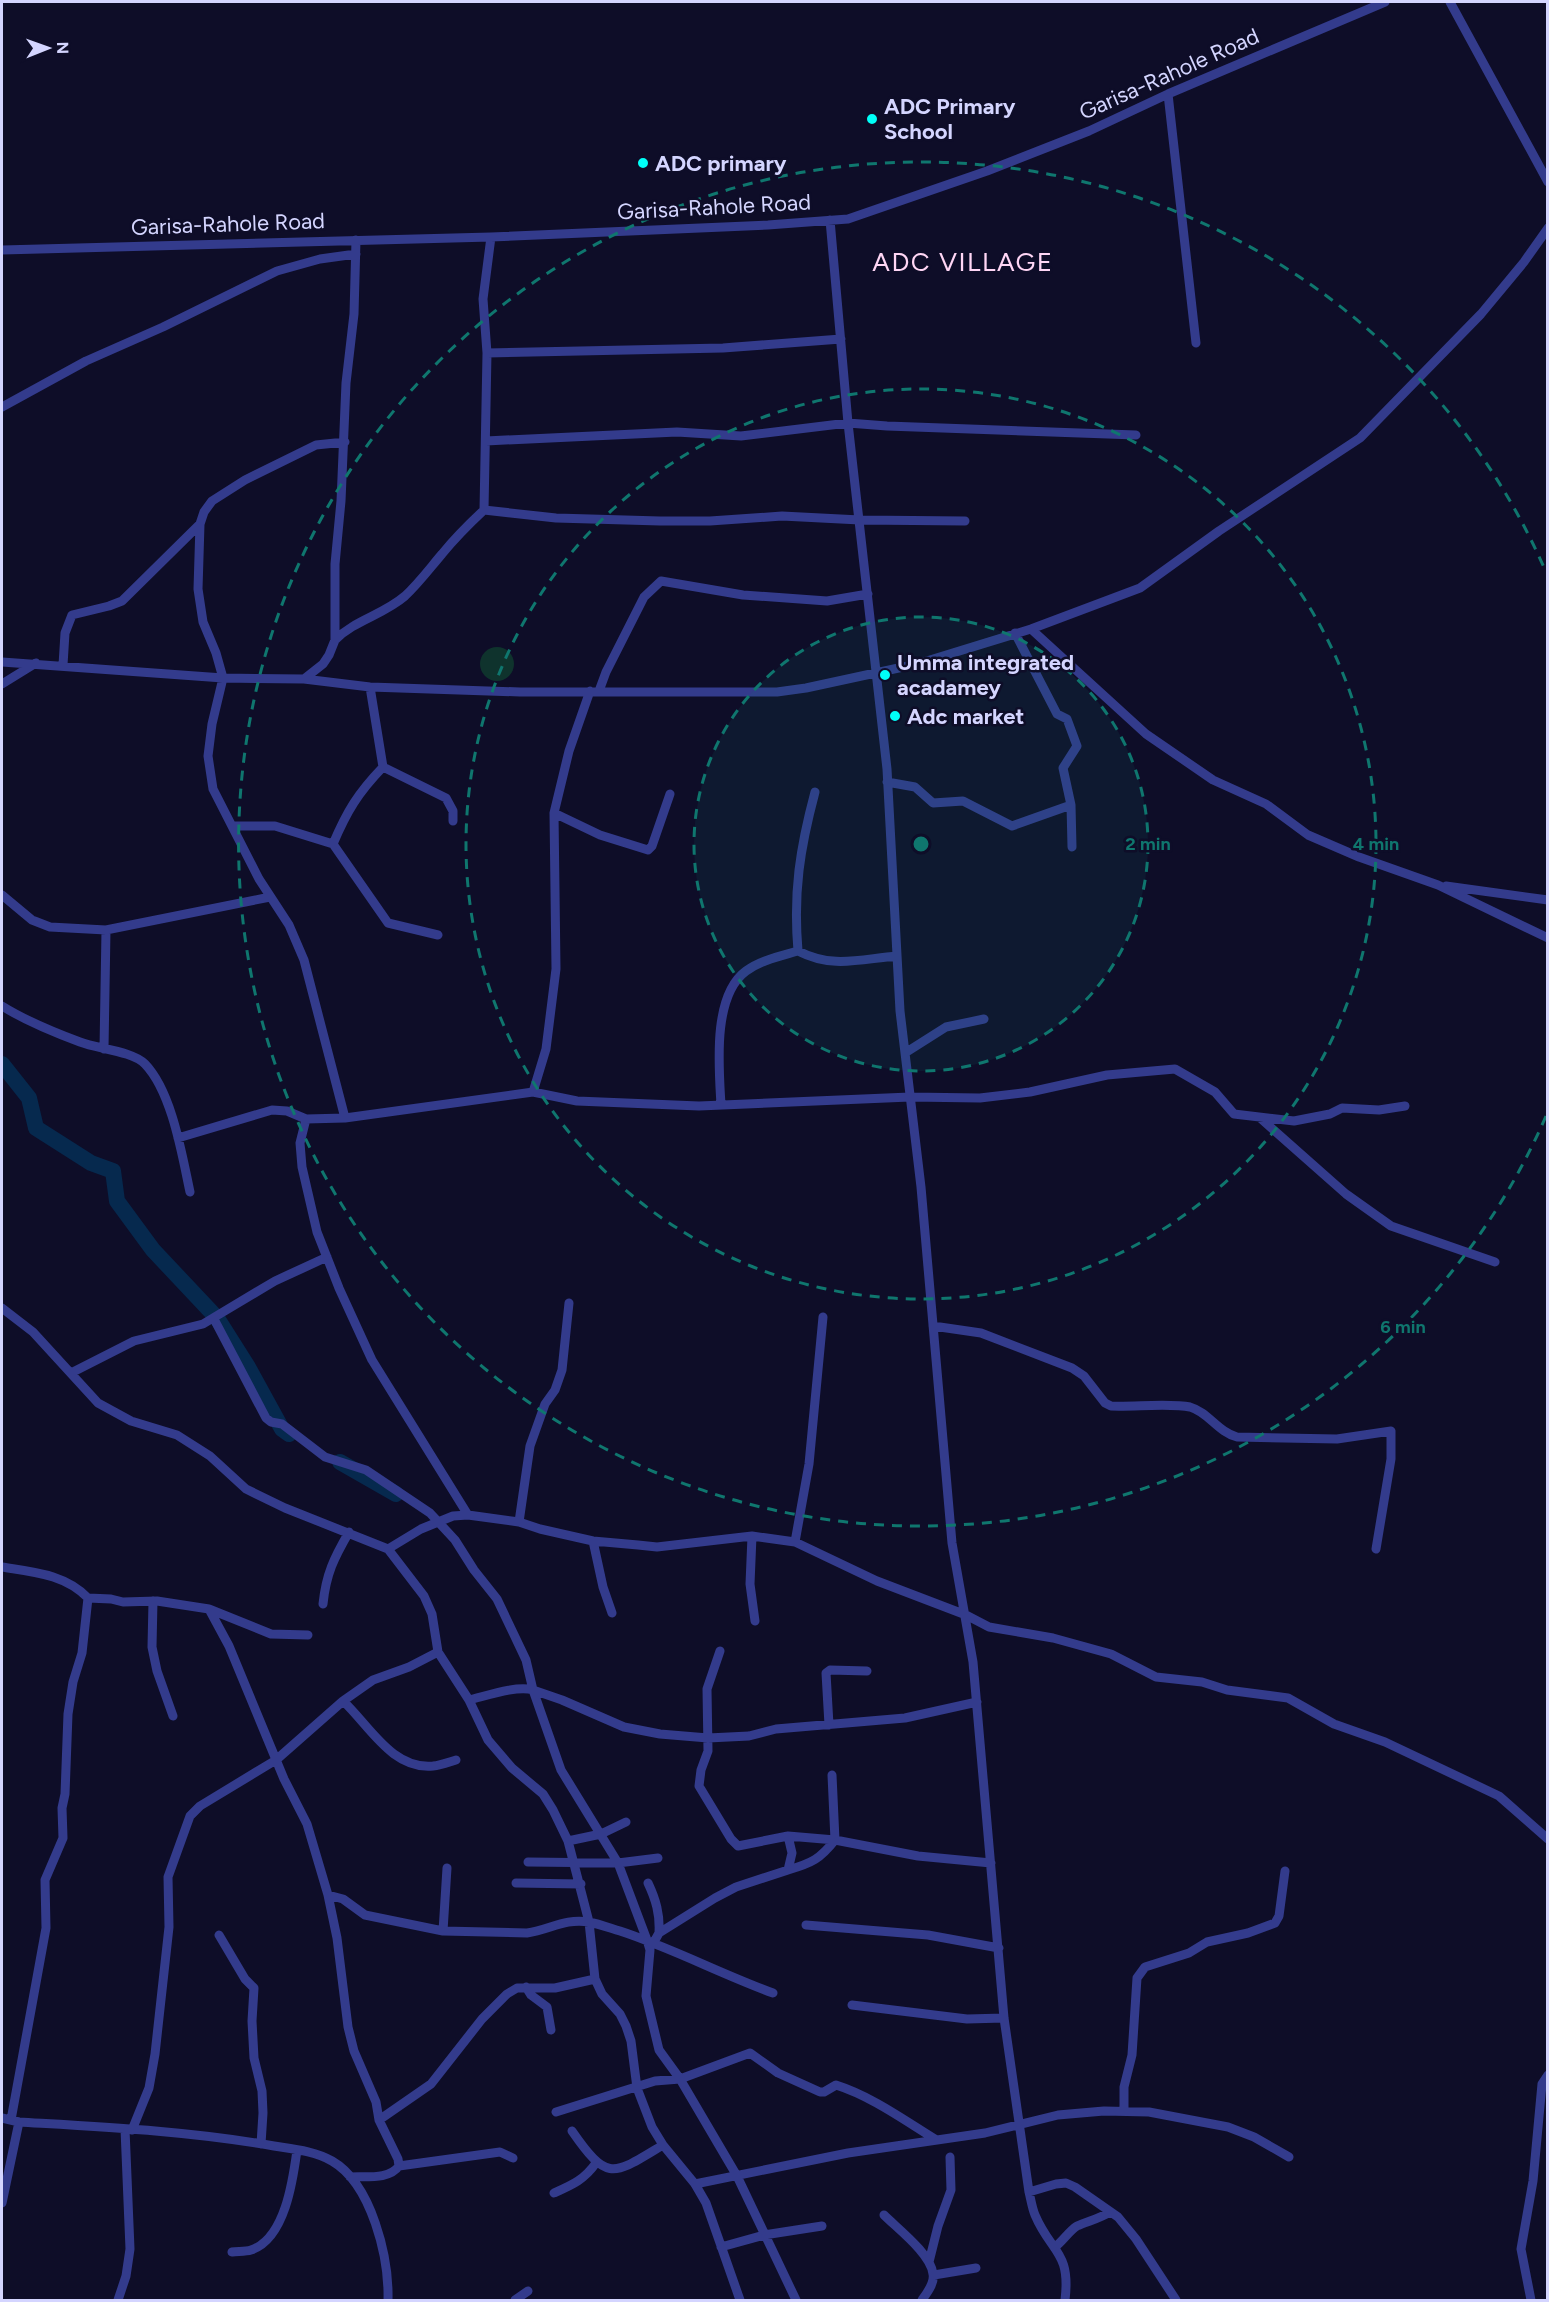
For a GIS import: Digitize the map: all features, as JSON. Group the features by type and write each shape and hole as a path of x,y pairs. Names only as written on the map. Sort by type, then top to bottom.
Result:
{"street":[{"name":"Garisa-Rahole Road","path":"2,250 491,237 848,219 987,171 1089,131 1167,94 1385,2"},
{"path":"1450,2 1548,182"},
{"path":"1167,94 1196,343"},
{"path":"830,220 887,782 900,1011 921,1187 952,1543 966,1615 977,1702 1004,2018 1029,2192 1034,2215 1063,2260 1067,2277 1065,2301"},
{"path":"2,662 223,678 304,679 370,687 520,692 777,692 917,664 1031,629 1140,588 1219,531 1360,438 1481,314 1524,262 1548,228"},
{"path":"334,640 354,624 387,609 405,596 461,531 484,510 487,353 483,299 491,237"},
{"path":"304,679 329,655 334,640 335,564 345,442 346,383 354,314 356,240"},
{"path":"2,407 86,361 163,327 277,271 320,259 356,254"},
{"path":"487,353 723,348 841,339"},
{"path":"486,441 677,432 741,436 849,423 1136,435"},
{"path":"345,442 316,445 245,480 213,501 204,512 200,524 198,589 199,605 223,678 212,724 208,756 213,789 259,879 289,926 304,960 345,1118"},
{"path":"484,510 556,518 637,521 710,521 782,516 860,520 965,521"},
{"path":"63,665 64,633 72,615 122,601 200,524"},
{"path":"533,1092 546,1049 556,969 554,813 569,751 594,691 644,597 661,581 743,595 827,601 868,594"},
{"path":"1031,629 1146,734 1213,780 1266,804 1308,835 1359,857 1438,885 1548,938"},
{"path":"1015,633 1056,714 1067,719 1077,746 1063,768 1071,805 1072,847"},
{"path":"2,684 36,663"},
{"path":"370,687 383,767"},
{"path":"333,844 348,810 362,789 383,767"},
{"path":"383,767 446,798 453,812 453,821"},
{"path":"887,782 915,787 933,803 963,801 1012,826 1071,805"},
{"path":"798,951 796,900 801,848 815,792"},
{"path":"554,813 600,835 648,850 652,846 670,794"},
{"path":"231,826 275,826 333,844 388,923 438,936"},
{"path":"1438,885 1548,900"},
{"path":"2,896 32,920 50,927 106,930 270,897"},
{"path":"104,1049 106,930"},
{"path":"721,1105 718,1061 720,1029 728,997 735,982 746,971 798,951 815,959 829,962 897,956"},
{"path":"2,1006 30,1021 82,1043 134,1057 145,1064 167,1103 178,1138 190,1192"},
{"path":"905,1053 946,1027 984,1019"},
{"path":"178,1138 272,1110 287,1111 306,1119 345,1118 533,1092 577,1101 699,1106 910,1097 980,1098 1030,1092 1107,1075 1175,1069 1215,1092 1234,1114 1294,1121 1330,1114 1342,1108 1379,1110 1405,1106"},
{"path":"1259,1117 1346,1194 1391,1226 1495,1262"},
{"path":"306,1119 300,1143 302,1167 317,1232 327,1257 372,1360 468,1515"},
{"path":"70,1373 134,1341 190,1329 214,1319 275,1281 327,1257"},
{"path":"519,1522 530,1446 545,1404 555,1390 561,1370 569,1303"},
{"path":"2,1308 33,1332 98,1403 107,1409 131,1421 177,1436 210,1456 246,1489 285,1508 388,1549 428,1604 432,1614 438,1652 469,1700 488,1740 507,1762 543,1794 568,1841 589,1922 595,1979 602,1994 620,2014 626,2026 631,2041 637,2088 652,2127 663,2145 696,2184 706,2203 740,2301"},
{"path":"795,1542 809,1464 823,1317"},
{"path":"214,1319 266,1418 271,1422 282,1424 325,1457 366,1470 430,1513 455,1540 474,1570 497,1599 526,1660 533,1690 561,1770 618,1863 654,1938"},
{"path":"933,1326 981,1333 1072,1368 1084,1376 1105,1404 1189,1407 1206,1417 1225,1433 1237,1437 1337,1439 1391,1431 1391,1459 1376,1549"},
{"path":"388,1549 421,1529 453,1516 468,1515 519,1522 540,1530 593,1541 657,1547 752,1536 795,1542 877,1581 966,1615 989,1627 1053,1638 1111,1654 1156,1677 1202,1682 1227,1690 1288,1698 1334,1724 1385,1742 1499,1796 1548,1839"},
{"path":"323,1605 330,1568 349,1532"},
{"path":"752,1536 750,1584 755,1620"},
{"path":"593,1541 603,1587 612,1613"},
{"path":"2,1567 60,1578 75,1585 88,1598 123,1602 153,1601 209,1609 271,1634 308,1635"},
{"path":"2,2203 10,2120 46,1928 45,1880 63,1838 62,1808 65,1794 68,1714 73,1682 82,1653 88,1598"},
{"path":"153,1601 152,1647 157,1671 172,1716"},
{"path":"209,1609 229,1646 276,1760 307,1824 328,1895 337,1938 348,2028 362,2072 376,2102 379,2120 399,2166"},
{"path":"720,1651 707,1689 708,1751 700,1770 699,1786 731,1839 738,1846 788,1836 835,1840 918,1856 991,1863"},
{"path":"118,2301 126,2276 130,2248 129,2130 149,2088 169,1927 168,1877 190,1816 200,1806 276,1760 344,1701 373,1680 409,1667 438,1652"},
{"path":"829,1725 826,1673 830,1671 867,1671"},
{"path":"469,1700 527,1689 562,1700 624,1727 660,1734 708,1738 749,1736 776,1729 905,1718 977,1702"},
{"path":"344,1701 383,1746 414,1764 432,1766 456,1760"},
{"path":"654,1938 726,1892 809,1864 823,1855 835,1840 832,1774"},
{"path":"568,1841 601,1834 626,1822"},
{"path":"788,1836 792,1853 788,1870"},
{"path":"528,1863 618,1863 658,1858"},
{"path":"443,1931 447,1868"},
{"path":"1124,2111 1124,2087 1132,2055 1137,1978 1145,1967 1189,1953 1207,1942 1248,1933 1275,1923 1279,1916 1285,1871"},
{"path":"516,1883 580,1884"},
{"path":"648,1884 656,1902 660,1920 650,1950 646,1996 659,2050 680,2079 737,2176 796,2301"},
{"path":"328,1895 343,1899 365,1915 443,1931 527,1933 540,1931 562,1922 589,1922 654,1938 691,1960 773,1993"},
{"path":"806,1925 928,1935 999,1948"},
{"path":"219,1935 245,1979 254,1988 252,2021 254,2058 262,2091 261,2144"},
{"path":"379,2120 431,2084 482,2019 507,1994 517,1988 555,1988 595,1979"},
{"path":"526,1987 531,1995 547,2007 551,2030"},
{"path":"852,2005 967,2019 1004,2018"},
{"path":"556,2112 655,2081 680,2079 750,2053 778,2073 820,2092 836,2085 844,2088 875,2103 935,2139"},
{"path":"1531,2301 1521,2248 1533,2181 1542,2084 1548,2075"},
{"path":"696,2184 848,2153 985,2133 1059,2115 1124,2111 1149,2112 1228,2127 1254,2137 1289,2157"},
{"path":"10,2120 202,2135 297,2150 331,2160 350,2177 366,2201 383,2252 388,2301"},
{"path":"572,2131 596,2163 612,2169 621,2168 663,2145"},
{"path":"232,2252 252,2250 271,2236 291,2193 297,2150"},
{"path":"350,2177 386,2175 395,2172 399,2166 500,2152 513,2158"},
{"path":"930,2262 938,2226 951,2190 950,2157"},
{"path":"554,2193 579,2182 588,2175 596,2163"},
{"path":"1029,2192 1066,2183 1076,2187 1118,2217 1136,2239 1176,2301"},
{"path":"1055,2247 1072,2230 1098,2220 1110,2212"},
{"path":"884,2215 930,2262 934,2275 922,2301"},
{"path":"721,2247 764,2235 822,2226"},
{"path":"934,2275 976,2268"},
{"path":"515,2301 528,2291"}],"green space":[{"path":"497,647 509,652 514,664 509,676 497,681 485,676 480,664 485,652"}],"waterway":[{"path":"2,1064 29,1098 36,1128 91,1163 113,1171 117,1201 153,1250 217,1318 248,1367 282,1429 289,1434"},
{"path":"340,1462 396,1494"}],"place":[{"name":"ADC Primary School","path":"872,119"},
{"name":"ADC primary","path":"643,163"},
{"name":"Umma integrated acadamey","path":"885,675"},
{"name":"Adc market","path":"895,716"}],"district":[{"name":"ADC VILLAGE","path":"963,262"}]}
